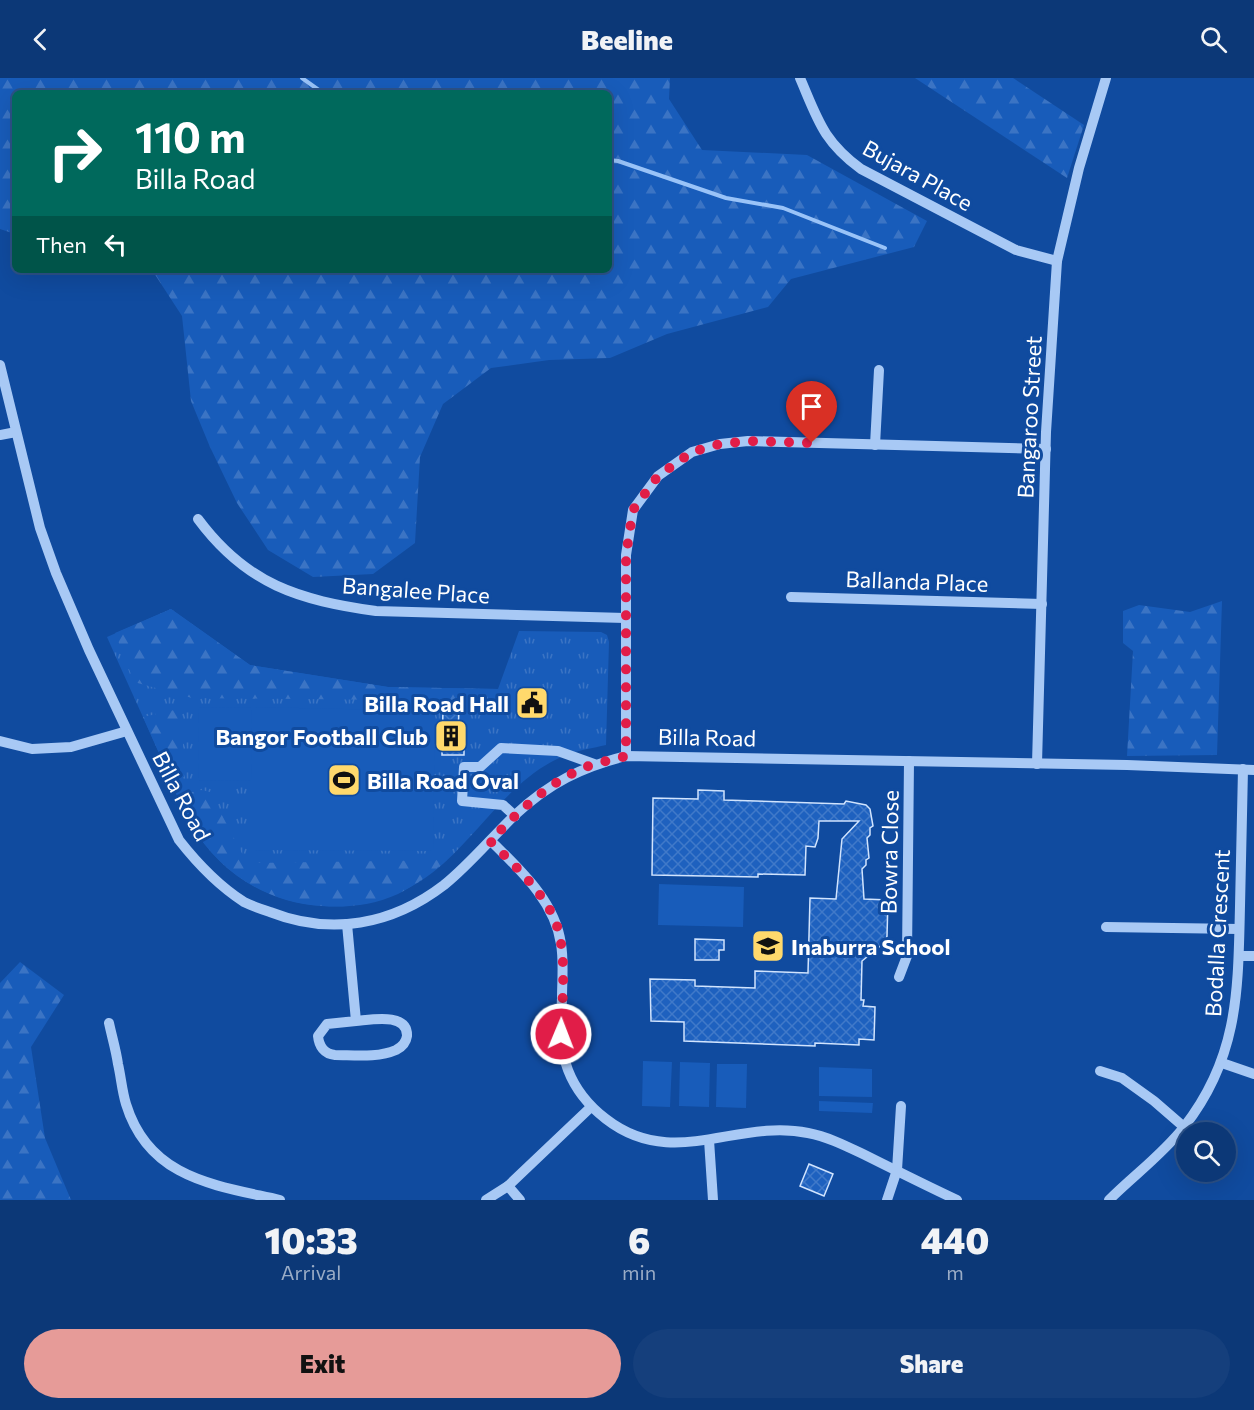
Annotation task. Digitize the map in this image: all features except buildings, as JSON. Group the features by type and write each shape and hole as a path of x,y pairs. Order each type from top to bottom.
{"street":[{"name":"Bujara Place","path":"800,78 825,134 845,158 861,169 1016,250 1057,261"},
{"name":"Bangaroo Street","path":"1037,764 1046,449 1057,261 1079,168 1106,78"},
{"name":"Billa Road","path":"0,365 40,528 56,573 179,840 200,866 245,902 291,921 328,926 366,922 406,910 444,885 515,816 548,789 594,764 626,756 1248,769"},
{"path":"875,445 879,370"},
{"path":"0,435 16,432"},
{"path":"626,756 626,555 633,510 658,476 692,452 720,444 748,441 1046,449"},
{"name":"Bangalee Place","path":"198,519 224,551 252,573 289,592 336,605 376,611 625,618"},
{"name":"Ballanda Place","path":"791,597 1042,604"},
{"path":"0,741 32,749 71,747 127,730"},
{"path":"515,816 502,805 462,801 464,767 480,767 501,748 558,751 594,764"},
{"name":"Bowra Close","path":"899,977 907,956 909,761"},
{"name":"Bodalla Crescent","path":"1187,1122 1202,1101 1222,1063 1236,1006 1248,769"},
{"path":"490,841 523,873 549,908 556,924 561,944 563,1056 578,1089 591,1107 612,1124 643,1139 666,1143 709,1140 775,1130 808,1133 834,1140 957,1200"},
{"path":"347,924 356,1021"},
{"path":"1106,927 1239,929"},
{"path":"1239,956 1254,956"},
{"path":"381,1019 402,1023 406,1029 407,1039 404,1045 385,1053 328,1055 322,1050 318,1043 318,1036 327,1024 356,1021 381,1019"},
{"path":"109,1023 125,1102 139,1132 151,1149 173,1168 198,1180 280,1200"},
{"path":"1222,1063 1254,1074"},
{"path":"1100,1071 1122,1078 1178,1122"},
{"path":"887,1200 897,1170 901,1106"},
{"path":"486,1200 508,1186 591,1107"},
{"name":"Bodalla Crescent","path":"1109,1200 1157,1158 1176,1136"},
{"path":"709,1140 713,1200"},
{"path":"508,1186 520,1200"}],"green space":[{"path":"0,78 670,78 669,99 702,150 807,155 927,221 914,247 791,279 768,307 667,334 610,358 549,360 491,368 443,404 420,457 415,543 373,574 313,577 268,550 237,503 191,401 182,316 154,273 612,273 612,90 12,90 12,233 0,229"},
{"path":"915,78 1013,78 1084,125 1067,178"},
{"path":"1222,601 1217,755 1127,756 1133,651 1123,643 1123,611 1139,605 1190,612"},
{"path":"171,609 250,665 388,687 498,689 519,631 601,632 607,635 609,642 606,745 566,755 531,775 444,863 418,883 403,891 357,905 324,906 284,899 265,892 231,871 202,841 182,807 107,637"},
{"path":"171,609 250,665 388,687 499,689 497,701 192,698 134,682 115,633"},
{"path":"199,707 252,708 251,781 198,780"},
{"name":"Billa Road Oval","path":"254,707 435,711 433,851 254,850"},
{"path":"174,710 182,714 184,777 171,780 143,717"},
{"path":"202,790 210,792 247,863 447,860 405,890 389,898 370,903 331,907 301,904 282,899 246,882 216,857 203,842 189,822 178,795"},
{"path":"659,884 744,887 743,927 658,925"},
{"path":"20,962 64,995 31,1047 45,1138 71,1200 0,1200 0,983"},
{"path":"643,1061 672,1062 670,1107 642,1106"},
{"path":"680,1062 710,1063 709,1107 679,1106"},
{"path":"717,1064 747,1064 746,1108 716,1107"},
{"path":"819,1067 872,1069 872,1097 819,1096"},
{"path":"819,1101 873,1103 872,1113 819,1111"}],"waterway":[{"path":"302,78 319,90"},
{"path":"612,160 726,198 783,208 885,248"}],"place":[{"name":"Billa Road Hall","path":"532,703"},
{"name":"Bangor Football Club","path":"451,736"},
{"name":"Billa Road Oval","path":"344,780"},
{"name":"Inaburra School","path":"768,946"}],"route":[{"path":"561,1034 561,944 556,924 549,908 523,873 490,841 532,800 548,789 594,764 626,756 626,555 633,510 658,476 692,452 720,444 748,441 812,443"}]}
